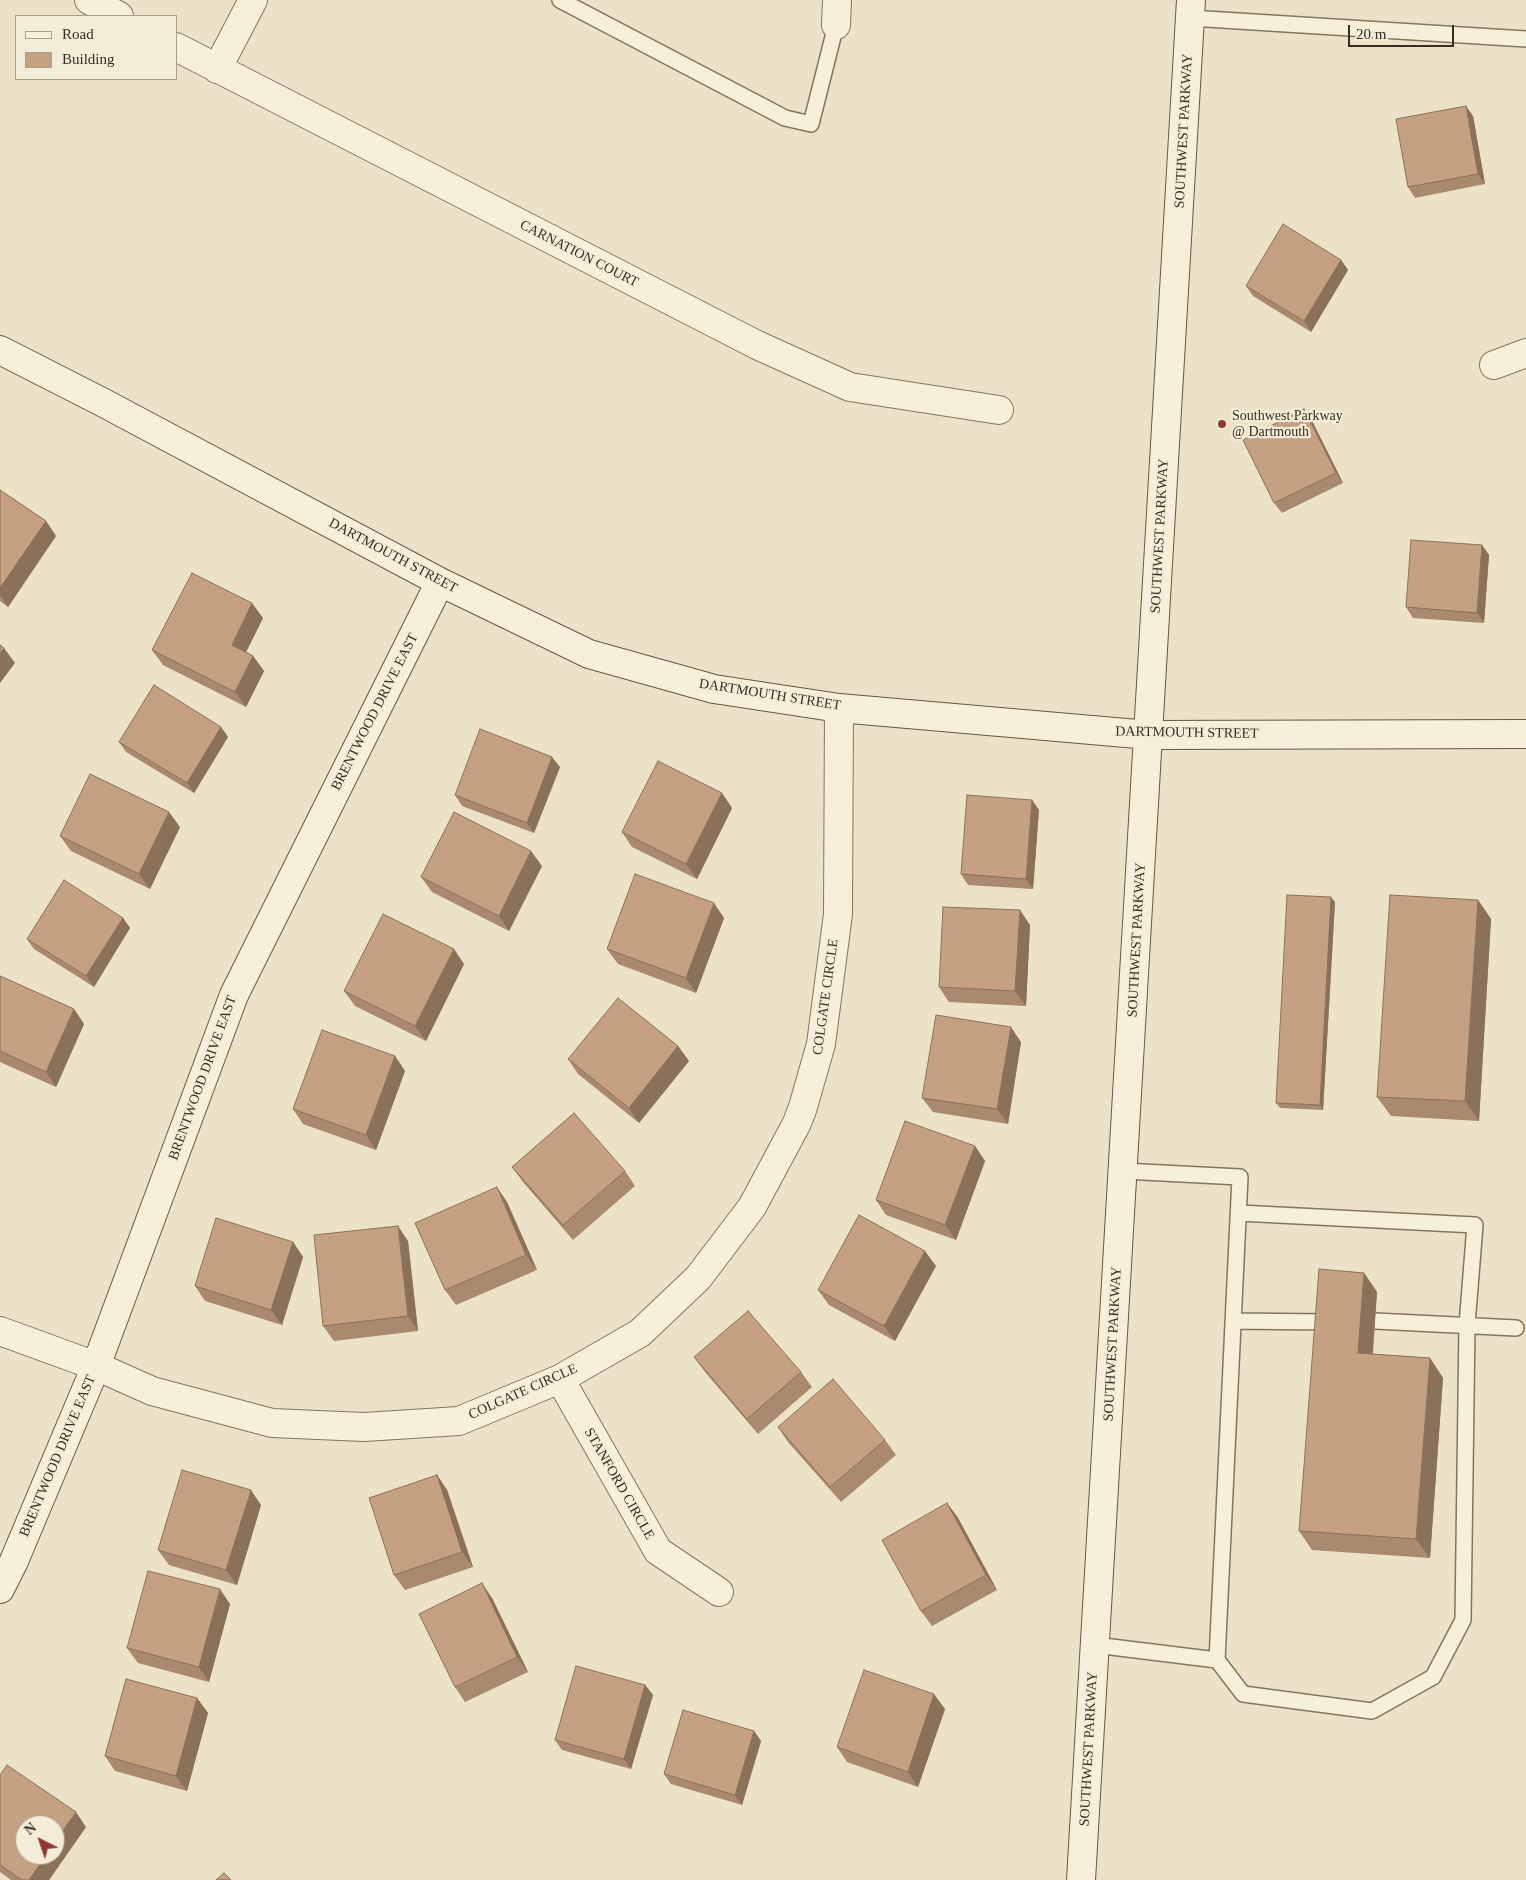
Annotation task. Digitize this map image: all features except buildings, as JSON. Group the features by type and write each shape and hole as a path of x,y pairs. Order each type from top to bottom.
{"street":[{"path":"89,0 117,15"},
{"path":"217,69 253,0"},
{"name":"SOUTHWEST PARKWAY","path":"1081,1880 1191,9"},
{"name":"CARNATION COURT","path":"178,48 757,345 850,387 999,410"},
{"name":"DARTMOUTH STREET","path":"0,350 102,402 440,582 589,654 714,689 839,708 1149,735 1526,734"},
{"path":"1494,366 1526,353"},
{"name":"BRENTWOOD DRIVE EAST","path":"0,1588 14,1561 96,1366 234,995 440,582"},
{"name":"COLGATE CIRCLE","path":"0,1331 96,1366 152,1391 272,1424 364,1427 459,1421 560,1379 640,1333 698,1278 752,1207 797,1123 821,1044 838,914 839,708"},
{"name":"STANFORD CIRCLE","path":"560,1379 658,1551 719,1592"}],"lane":[{"path":"560,0 785,118 810,124 836,13"},
{"path":"1191,9 1526,39"},
{"path":"1123,1171 1240,1177 1217,1660 1243,1694 1372,1710 1433,1677 1463,1620 1468,1325 1475,1225 1239,1213"},
{"path":"1233,1321 1330,1322"},
{"path":"1375,1321 1516,1328"},
{"path":"1095,1645 1217,1660"}],"place":[{"name":"Southwest Parkway @ Dartmouth","path":"1222,424"}]}
